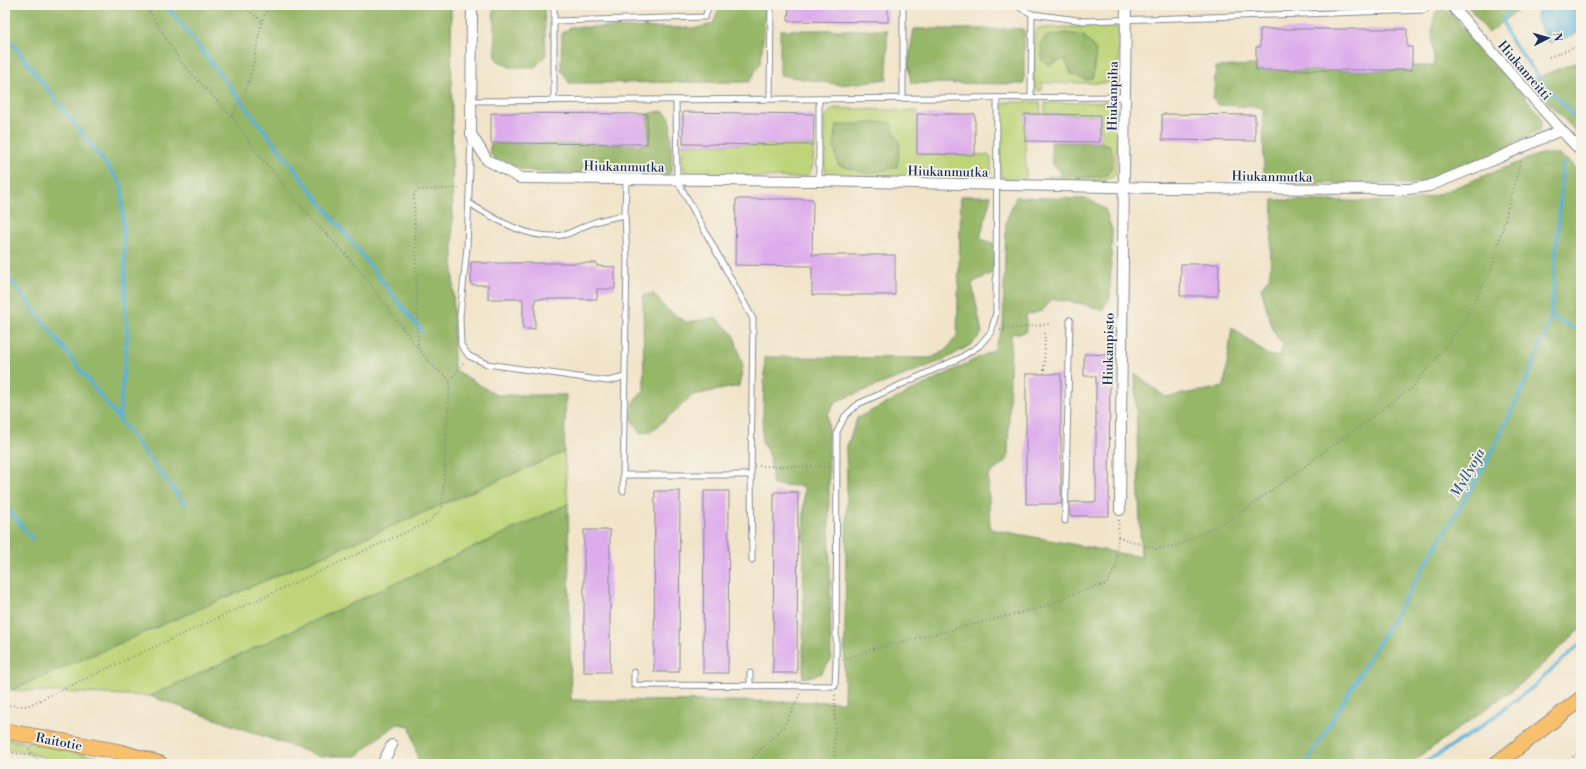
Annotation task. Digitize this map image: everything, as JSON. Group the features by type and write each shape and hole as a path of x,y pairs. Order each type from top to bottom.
{"main road":[{"path":"1496,764 1581,699"},
{"name":"Raitotie","path":"7,725 120,752 160,764"}],"street":[{"name":"Hiukanmutka","path":"472,5 472,134 487,160 520,178 819,181 1124,188 1409,189 1429,186 1561,130"},
{"name":"Hiukanpiha","path":"1124,188 1126,5"},
{"name":"Hiukanreitti","path":"1451,5 1581,151"},
{"name":"Hiukanpisto","path":"1119,515 1124,188"},
{"path":"382,764 390,749 387,764"}],"lane":[{"path":"554,5 554,101"},
{"path":"554,21 704,17 710,5"},
{"path":"770,99 771,5"},
{"path":"903,5 903,98"},
{"path":"1005,5 1017,6 1032,14 1085,21 1424,10 1429,5"},
{"path":"1031,97 1032,14"},
{"path":"472,101 1125,97"},
{"path":"634,672 634,685 835,686 837,432 845,416 858,404 960,358 979,346 991,332 996,313 998,185 997,98"},
{"path":"819,99 819,181"},
{"path":"676,100 677,180 753,319 751,475 752,560"},
{"path":"472,134 467,247 460,316 461,345 469,356 486,364 592,380 608,381 625,377"},
{"path":"623,491 627,262 625,215 626,180"},
{"path":"469,203 496,220 522,231 546,235 566,234 592,223 625,215"},
{"path":"1065,521 1070,320"},
{"path":"623,474 751,475"},
{"path":"750,673 750,685"}],"path":[{"path":"145,5 181,62 233,118 255,150 315,223 339,247 366,278 432,366 450,380"},
{"path":"242,5 262,21"},
{"path":"233,118 238,103 243,98 251,74 262,21 269,5"},
{"path":"1549,57 1581,45"},
{"path":"1118,537 1156,550 1186,542 1238,515 1413,387 1464,322 1492,267 1524,146"},
{"path":"418,349 414,194 418,190 470,187"},
{"path":"991,332 1048,324"},
{"path":"1044,374 1045,333"},
{"path":"5,705 28,706 428,522 442,509 450,380 460,366"},
{"path":"752,466 836,467"},
{"path":"836,662 886,646 1044,607 1075,592 1107,584 1116,566 1119,515"},
{"path":"748,764 784,726 804,685"},
{"path":"834,764 835,686"},
{"path":"5,714 7,725"},
{"path":"1563,764 1581,751"},
{"path":"5,752 32,755 40,764"}],"green space":[{"path":"5,5 451,5 454,369 496,395 566,395 564,452 11,690 5,682"},
{"path":"493,5 544,5 546,55 535,67 509,67 496,59"},
{"path":"720,5 766,5 761,62 749,82 569,83 561,69 562,33 572,27 697,28 713,24"},
{"path":"1467,5 1518,5 1518,10 1489,33"},
{"path":"1444,9 1455,18 1539,113 1542,122 1539,130 1520,141 1482,158 1411,184 1268,183 1264,181 1263,108 1218,105 1213,99 1216,67 1256,65 1256,70 1411,70 1412,66 1434,66 1432,31 1434,17 1437,11"},
{"path":"1115,26 1119,29 1119,79 1117,85 1113,89 1111,89 1111,83 1042,83 1041,91 1034,87 1034,36 1038,28"},
{"path":"914,29 1024,29 1024,84 911,83 908,64"},
{"path":"780,30 887,30 887,79 841,85 780,75"},
{"path":"1066,33 1084,36 1096,50 1093,78 1087,80 1071,74 1065,59 1048,65 1042,60 1041,43 1045,37"},
{"path":"1581,60 1581,137 1528,81"},
{"path":"1006,102 1040,102 1041,114 1025,114 1026,178 1023,180 1004,180 1000,172 1000,110 1001,106"},
{"path":"1106,102 1115,106 1118,113 1116,175 1105,181 1047,180 1046,176 1102,177 1111,168 1112,160 1110,146 1100,142 1100,115 1045,114 1045,103"},
{"path":"833,108 918,111 917,154 988,155 991,158 991,173 988,179 829,177 824,167 824,118"},
{"path":"662,111 670,117 672,169 668,175 542,173 505,165 493,158 490,153 491,143 646,144 647,114"},
{"path":"890,122 900,145 897,167 868,174 838,165 834,145 837,125"},
{"path":"1051,142 1100,142 1110,146 1113,160 1108,175 1102,177 1061,177 1060,170 1052,164"},
{"path":"683,144 813,145 813,164 810,172 803,178 687,175 682,164"},
{"path":"1540,154 1557,154 1573,164 1581,172 1581,628 1526,680 1409,764 419,764 410,726 398,724 384,733 357,756 319,756 150,696 568,504 571,700 844,702 847,482 846,449 857,418 994,350 1003,326 1006,222 1016,197 1088,199 1105,209 1112,230 1110,298 1102,310 1083,304 1052,299 1042,311 1026,315 1026,332 1011,334 1008,459 988,476 990,529 1141,557 1135,373 1165,397 1224,387 1232,327 1268,355 1279,357 1283,345 1273,331 1261,288 1270,276 1273,200 1408,202 1436,195"},
{"path":"961,196 991,196 980,239 993,243 994,272 972,283 982,333 972,344 944,360 837,401 828,414 831,660 820,674 803,678 804,486 773,485 770,456 762,442 765,357 931,358 945,351 957,336"},
{"path":"653,293 666,309 686,322 716,318 734,335 743,367 739,386 693,395 651,432 639,433 631,418 633,402 644,390 643,296"},
{"path":"564,452 568,504 150,696 11,690"},
{"path":"5,739 47,746 128,764 48,764 45,757 5,749"}],"water":[{"path":"1544,5 1581,5 1581,32 1552,43 1546,41 1536,18"}],"building":[{"path":"789,5 888,5 888,22 788,21"},
{"path":"1260,29 1407,29 1407,47 1412,47 1412,70 1256,70 1256,47 1260,47"},
{"path":"683,112 814,114 813,145 683,144"},
{"path":"491,113 647,114 647,144 491,143"},
{"path":"917,114 975,114 975,155 917,154"},
{"path":"1025,114 1100,115 1100,142 1025,141"},
{"path":"1162,114 1255,115 1255,141 1162,140"},
{"path":"736,199 813,199 812,255 895,255 895,295 812,295 812,266 735,265"},
{"path":"471,262 597,263 597,266 615,267 615,289 597,289 597,299 535,299 535,329 523,329 523,299 488,299 488,285 471,285"},
{"path":"1181,264 1219,264 1218,296 1180,296"},
{"path":"1084,354 1110,355 1109,516 1070,516 1070,502 1096,502 1096,376 1084,376"},
{"path":"1026,374 1061,374 1061,504 1026,504"},
{"path":"655,491 680,491 679,672 654,672"},
{"path":"704,491 729,491 728,673 703,673"},
{"path":"774,492 798,492 797,673 773,673"},
{"path":"584,530 610,530 610,672 584,672"}],"waterway":[{"path":"166,5 422,332"},
{"name":"Myllyoja","path":"1512,5 1503,18 1508,36 1548,89 1577,118"},
{"path":"5,34 122,185 127,339 119,419"},
{"name":"Myllyoja","path":"1306,764 1488,460 1532,368 1551,317 1563,164"},
{"path":"5,273 185,504"},
{"path":"1551,317 1581,331"},
{"path":"5,505 32,539"},
{"path":"1423,764 1472,733 1533,687 1581,643"}]}
